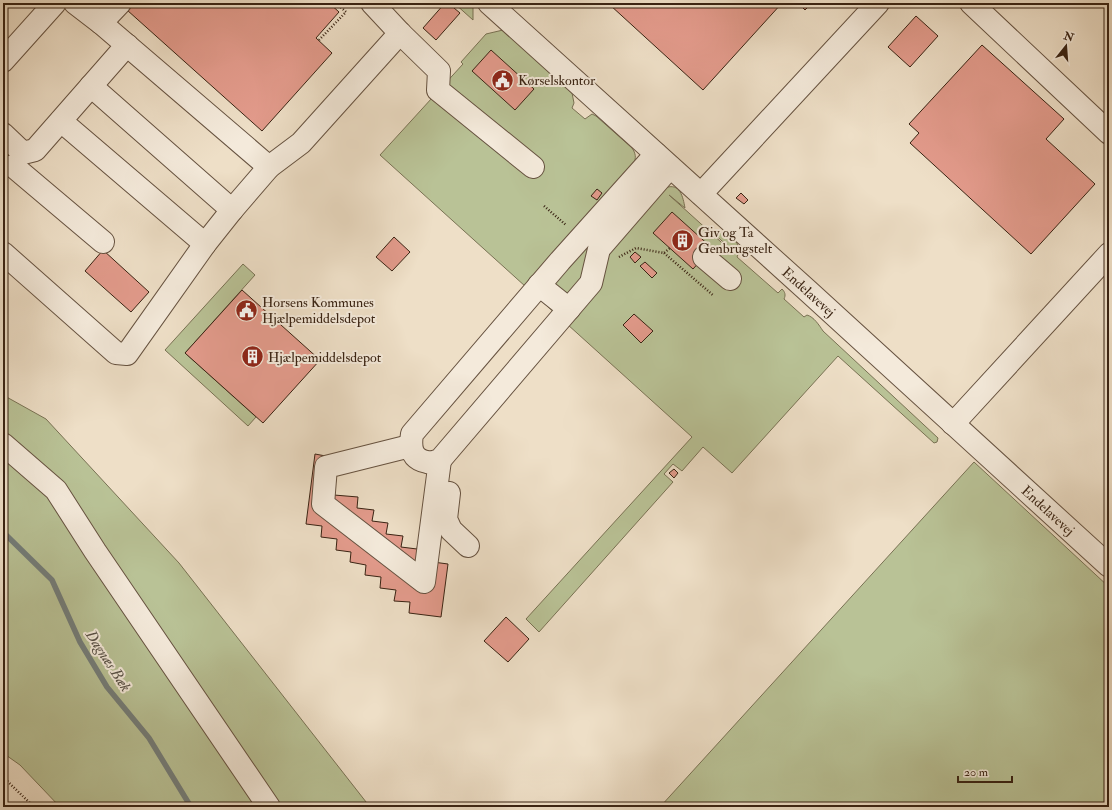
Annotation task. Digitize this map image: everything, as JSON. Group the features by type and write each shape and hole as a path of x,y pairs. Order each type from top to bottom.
{"street":[{"path":"3,61 55,3"},
{"path":"75,3 127,44 269,167"},
{"path":"101,23 120,3"},
{"path":"372,3 439,71 438,90 533,167"},
{"name":"Endelavevej","path":"489,3 1109,566"},
{"path":"701,194 878,3"},
{"path":"971,3 1109,132"},
{"path":"3,252 116,353 127,354 205,244 232,210 269,167 301,143 400,33"},
{"path":"13,166 35,150 127,44"},
{"path":"91,86 232,210"},
{"path":"61,120 205,244"},
{"path":"3,134 13,166 103,242"},
{"path":"440,460 428,462 416,457 410,446 412,434 539,285 663,160"},
{"path":"410,446 326,467 323,504 424,582 440,460 592,283 599,249 663,160"},
{"path":"953,424 1109,254"},
{"path":"704,257 730,279"},
{"path":"539,285 569,309"},
{"path":"3,444 56,490 95,551 269,807"},
{"path":"440,460 451,474 446,519 451,530 468,546"}],"path":[{"path":"319,40 346,12 336,3"},
{"path":"664,253 714,296"},
{"path":"3,777 34,807"}],"green space":[{"path":"454,3 473,3 473,20"},
{"path":"503,30 572,93 574,103 572,108 585,119 592,114 596,116 632,148 635,156 634,164 665,188 674,187 677,189 682,195 685,208 669,195 731,251 732,250 711,231 726,233 737,243 739,252 737,257 778,293 782,289 785,294 784,299 804,317 807,315 814,319 823,331 938,438 937,442 934,443 838,356 732,473 703,447 682,471 673,464 664,474 673,482 539,632 526,619 692,437 380,155 463,64 461,62 486,34"},
{"path":"243,264 255,275 185,353 256,417 248,426 165,350"},
{"path":"3,395 46,419 179,563 370,807 60,807 20,765 3,753"},
{"path":"974,462 1109,587 1109,807 660,807"}],"building":[{"path":"134,3 329,3 339,12 316,38 332,53 262,131 127,10"},
{"path":"445,3 448,3 460,13 436,40 423,28"},
{"path":"612,3 782,3 703,90 610,5"},
{"path":"798,3 812,3 805,10"},
{"path":"916,16 938,36 910,67 888,47"},
{"path":"982,45 1064,119 1046,139 1095,184 1031,254 910,143 919,133 909,124"},
{"name":"Kørselskontor","path":"491,50 534,89 515,110 472,71"},
{"path":"597,189 602,193 597,200 591,196"},
{"path":"741,193 748,200 744,204 736,198"},
{"name":"Giv og Ta Genbrugstelt","path":"672,212 712,248 693,269 653,233"},
{"path":"394,237 410,252 392,271 376,257"},
{"path":"103,250 149,292 131,312 85,271"},
{"path":"635,252 641,257 635,263 630,257"},
{"path":"645,262 657,273 652,278 640,266"},
{"name":"Hjælpemiddelsdepot","path":"242,290 320,360 263,423 185,353"},
{"path":"634,314 653,331 641,343 623,325"},
{"path":"315,454 331,457 337,471 334,495 358,497 357,508 374,510 372,521 388,523 386,534 403,536 401,547 417,549 424,508 433,562 448,564 441,617 409,613 410,602 394,601 396,590 380,588 381,577 365,575 366,565 350,562 351,552 336,550 337,539 321,537 322,526 306,524"},
{"path":"674,469 678,473 674,478 669,473"},
{"path":"506,617 529,639 508,662 484,641"}],"waterway":[{"name":"Dagnæs Bæk","path":"3,532 52,580 80,642 107,687 149,738 191,807"}],"place":[{"name":"Kørselskontor","path":"503,80"},
{"name":"Giv og Ta Genbrugstelt","path":"682,240"},
{"name":"Horsens Kommunes Hjælpemiddelsdepot","path":"246,310"},
{"name":"Hjælpemiddelsdepot","path":"252,357"}]}
